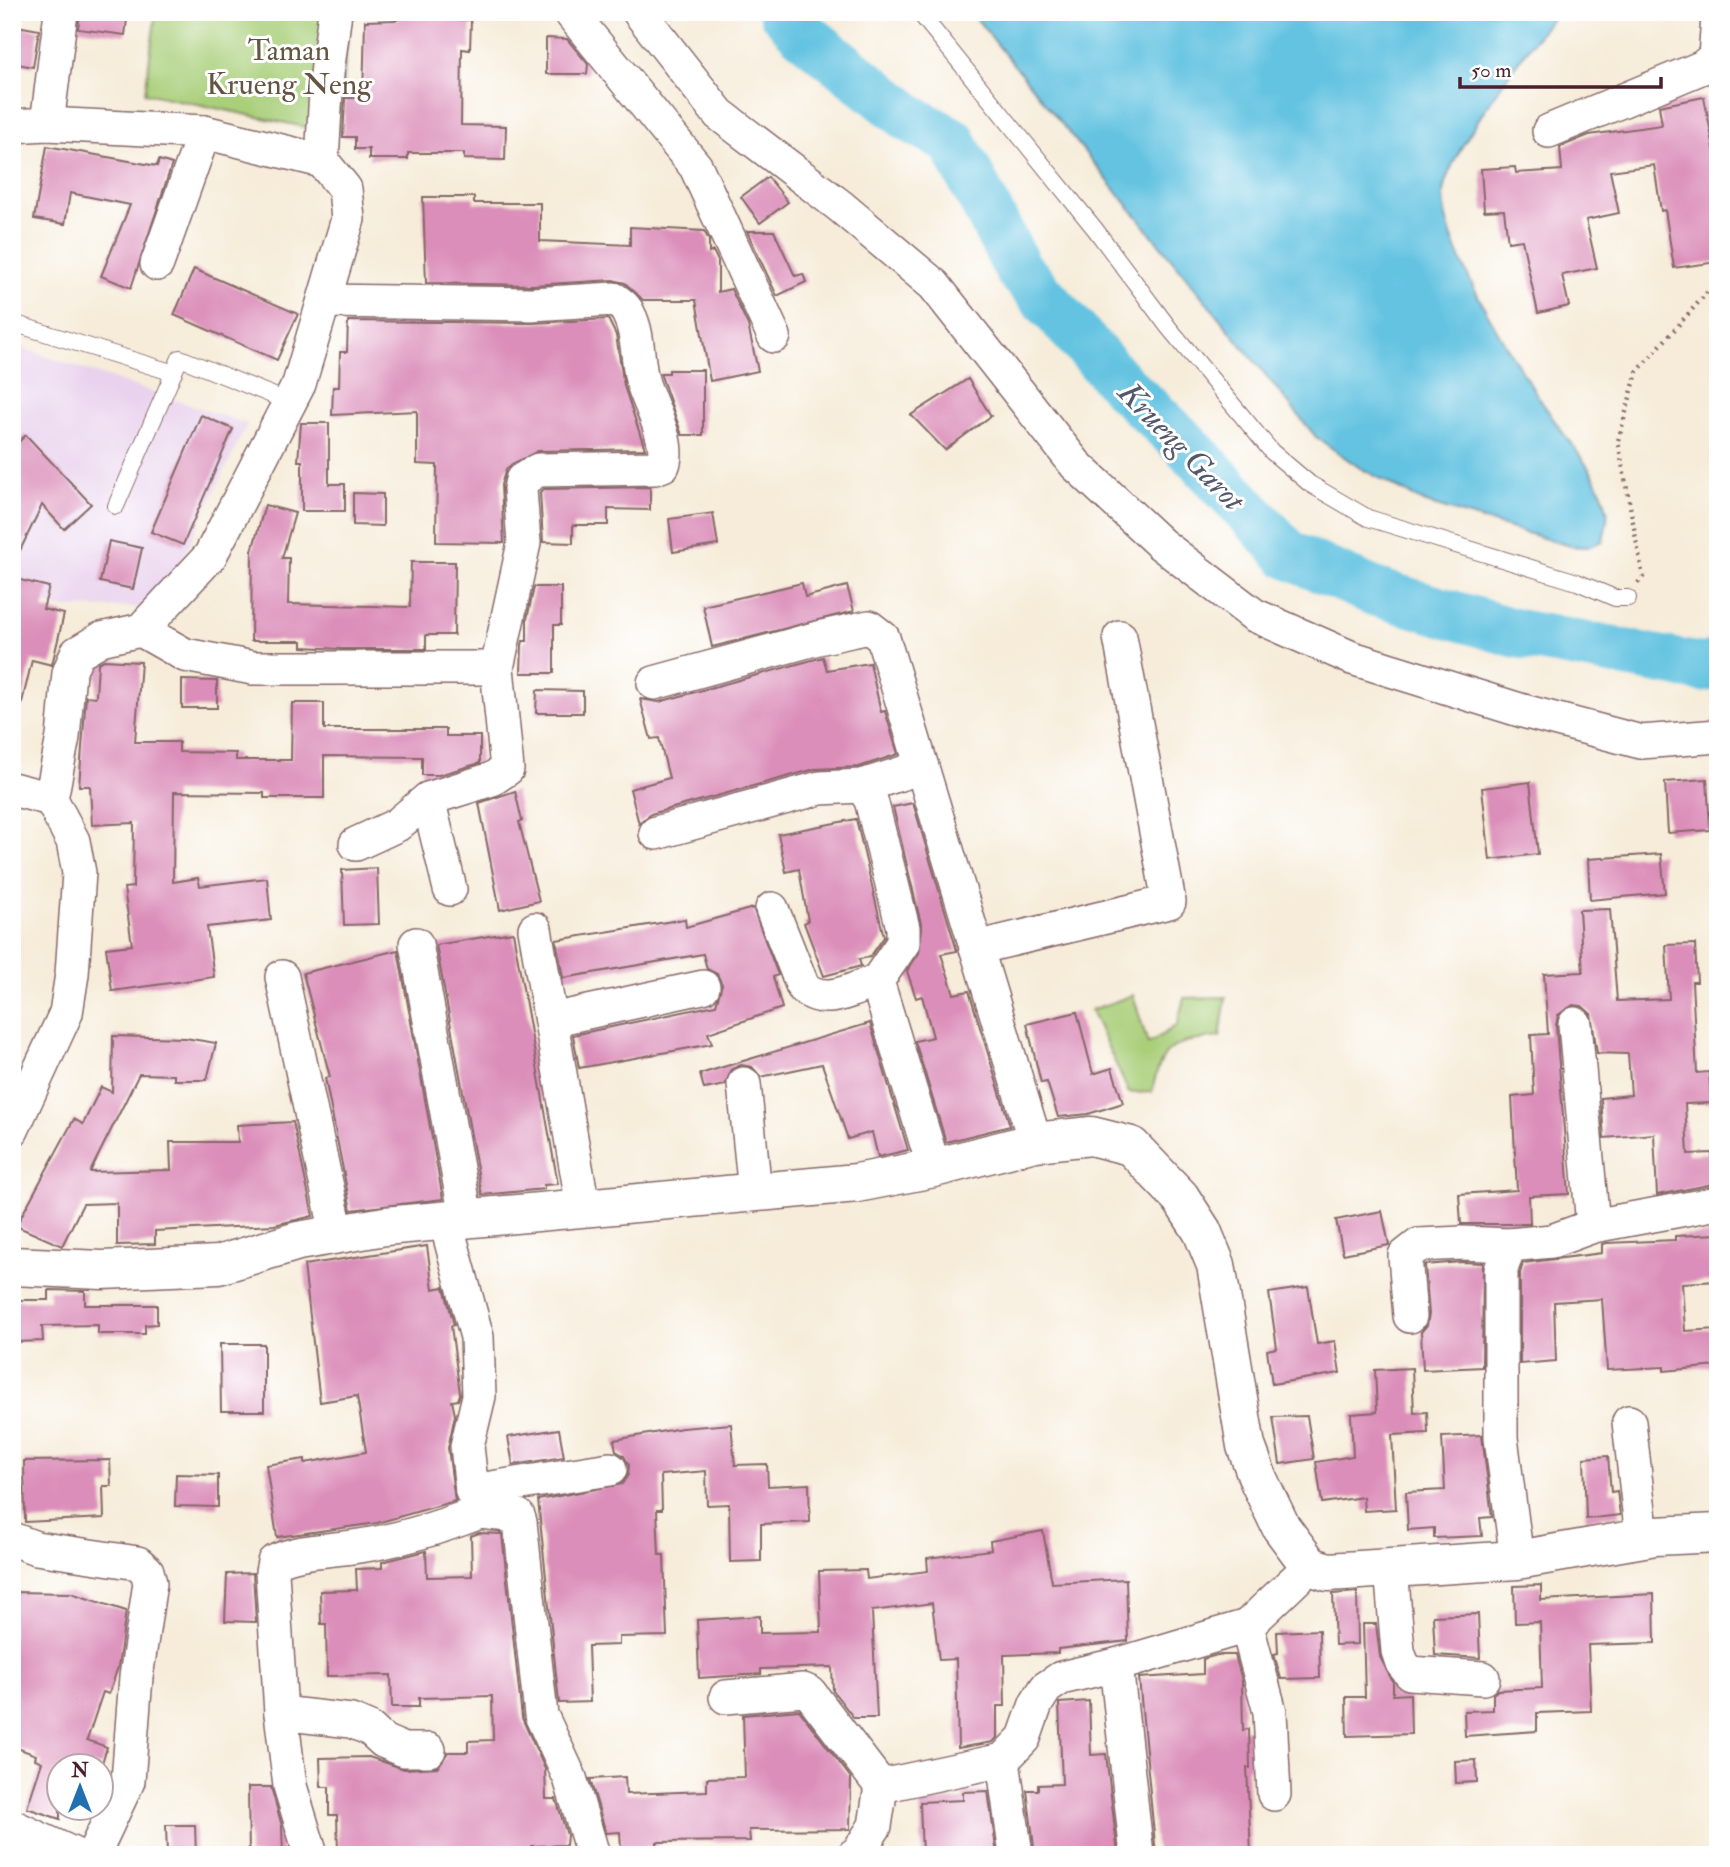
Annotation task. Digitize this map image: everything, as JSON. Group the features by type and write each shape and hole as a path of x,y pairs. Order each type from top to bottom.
{"street":[{"path":"47,124 61,12"},
{"path":"322,161 327,74 335,12"},
{"path":"570,12 696,167 774,336"},
{"path":"639,12 719,114 840,206 934,285 1076,465 1161,544 1254,615 1352,658 1523,711 1628,739 1641,742 1718,736"},
{"path":"1549,131 1716,65 1718,18"},
{"path":"12,126 47,124 204,132 322,161 345,189 348,219 299,384 210,556 141,630 101,639 77,653 69,673 62,737 51,799 73,841 79,873 72,974 66,1013 12,1130"},
{"path":"157,264 204,132"},
{"path":"325,301 532,304 614,299 624,306 631,317 643,383 655,412 666,457 663,465 654,468 538,470 522,480 524,543 497,668 507,769 492,779 428,799 397,825 356,844"},
{"path":"654,683 818,638 869,627 883,638 1035,1142"},
{"path":"141,630 185,655 253,668 497,668"},
{"path":"976,948 1169,902 1120,637"},
{"path":"656,832 820,788 862,786 922,767"},
{"path":"772,909 803,987 813,996 826,998 877,981 903,943 903,928 871,800 862,786"},
{"path":"12,789 51,799"},
{"path":"428,799 450,889"},
{"path":"535,929 583,1207"},
{"path":"416,944 456,1218 477,1337 479,1396 467,1446 476,1501"},
{"path":"282,977 337,1234"},
{"path":"877,981 934,1168"},
{"path":"551,1020 703,987"},
{"path":"1575,1024 1593,1226"},
{"path":"744,1084 755,1192"},
{"path":"12,1266 102,1270 218,1265 298,1241 337,1234 456,1218 857,1183 934,1168 1035,1142 1091,1136 1131,1146 1180,1197 1202,1231 1216,1265 1246,1446 1281,1527 1310,1566 1328,1572 1517,1560 1642,1538 1718,1534"},
{"path":"1410,1316 1405,1256 1419,1245 1509,1245 1552,1241 1593,1226 1718,1203"},
{"path":"1509,1245 1501,1270 1501,1438 1517,1560"},
{"path":"1629,1423 1642,1538"},
{"path":"311,1855 290,1786 281,1713 272,1572 274,1562 293,1553 360,1546 432,1530 476,1501 610,1469"},
{"path":"476,1501 518,1516 520,1522 541,1715 570,1778 593,1855"},
{"path":"12,1539 36,1548 138,1563 147,1570 150,1583 136,1677 128,1782 93,1855"},
{"path":"881,1786 1003,1760 1024,1738 1036,1704 1046,1688 1061,1678 1116,1665 1247,1626 1310,1566"},
{"path":"1391,1568 1398,1651 1402,1663 1410,1673 1483,1678"},
{"path":"1247,1626 1270,1712 1274,1794"},
{"path":"1116,1665 1138,1855"},
{"path":"726,1697 803,1690 810,1693 881,1786 875,1826 854,1855"},
{"path":"281,1713 351,1721 404,1750 429,1750"},
{"path":"1003,1760 1016,1855"},
{"path":"12,1826 75,1855"}],"lane":[{"path":"919,12 1095,229 1169,328 1272,452 1310,484 1368,518 1577,582 1615,598 1628,598"},
{"path":"16,324 174,373"},
{"path":"116,506 180,358 289,402"}],"path":[{"path":"1628,598 1643,577 1618,442 1637,372 1718,280"}],"shaded area":[{"path":"12,345 247,424 159,607 61,608 12,595"}],"green space":[{"name":"Taman Krueng Neng","path":"156,12 350,12 338,134 145,93"},
{"path":"1133,995 1148,1044 1177,1025 1184,998 1226,997 1220,1037 1191,1041 1173,1048 1160,1063 1152,1092 1129,1093 1091,1010"}],"water":[{"path":"971,12 1557,12 1509,74 1472,130 1457,156 1443,196 1456,249 1487,313 1524,375 1599,487 1607,514 1603,541 1587,547 1570,546 1426,503 1360,468 1316,437"}],"building":[{"path":"80,12 128,12 125,35 78,29"},
{"path":"397,12 428,12 428,18 471,20 470,50 462,49 461,125 506,126 505,160 464,159 464,153 408,153 408,159 369,159 369,149 355,149 355,137 343,137 345,98 363,98 365,21 397,20"},
{"path":"12,25 39,30 33,67 12,63"},
{"path":"546,38 567,39 588,64 587,74 546,74"},
{"path":"1704,97 1718,169 1718,262 1674,268 1665,210 1661,211 1654,165 1610,171 1619,213 1586,220 1597,268 1562,275 1569,306 1538,313 1522,240 1508,242 1504,210 1484,211 1481,169 1515,167 1516,173 1562,170 1560,147 1589,135 1662,125 1659,106"},
{"path":"47,146 157,166 159,160 172,164 131,288 101,276 130,205 70,193 65,224 34,219"},
{"path":"768,177 788,202 760,223 741,197"},
{"path":"423,197 474,197 474,203 540,203 540,241 630,245 630,227 704,231 709,240 709,253 713,251 718,261 718,292 731,289 748,325 758,371 710,381 696,300 643,300 625,283 613,280 532,285 426,283"},
{"path":"747,231 774,231 795,276 803,274 806,282 777,296"},
{"path":"194,269 298,314 277,360 174,315"},
{"path":"608,319 616,335 624,386 645,449 538,451 512,464 506,469 501,485 504,543 436,542 437,465 417,464 417,411 332,415 333,387 339,387 340,352 347,352 348,321 532,323"},
{"path":"669,370 703,370 703,435 682,435 660,373 669,373"},
{"path":"968,379 991,416 945,450 911,415"},
{"path":"201,415 233,429 183,545 151,532"},
{"path":"301,423 329,423 329,484 345,484 345,511 302,511 302,461 298,461"},
{"path":"26,435 91,504 64,529 42,505 12,567 12,448"},
{"path":"650,487 650,510 608,509 608,525 573,525 573,543 543,542 540,492 544,489"},
{"path":"353,493 383,494 383,526 353,525"},
{"path":"265,505 295,513 282,558 289,558 288,604 410,607 411,562 455,562 454,635 426,635 426,649 343,649 302,647 302,641 251,641 252,551"},
{"path":"713,513 718,545 673,552 669,519"},
{"path":"109,541 142,548 133,589 100,582"},
{"path":"12,578 49,587 43,609 64,614 52,665 32,660 21,707 12,706"},
{"path":"802,583 805,597 847,586 854,611 712,647 703,606"},
{"path":"534,587 561,587 561,625 554,625 554,673 521,673 522,645 523,641 527,641 527,619"},
{"path":"823,657 827,670 870,663 881,712 885,711 898,754 859,767 815,769 651,814 639,824 630,789 669,778 659,738 651,739 640,699 659,702"},
{"path":"104,660 141,662 135,742 179,742 179,752 236,753 236,760 291,760 292,703 324,703 324,729 446,729 446,736 480,736 480,763 439,775 422,775 422,757 324,756 324,798 264,798 264,793 174,792 173,882 198,878 200,886 267,878 271,920 207,927 214,977 112,991 106,948 132,945 124,888 133,887 134,823 92,825 90,786 79,786 86,696 96,697 98,663"},
{"path":"182,680 217,681 217,708 182,708"},
{"path":"537,690 583,691 583,713 536,713"},
{"path":"1707,779 1710,830 1668,833 1665,782"},
{"path":"1530,782 1538,854 1490,860 1482,788"},
{"path":"515,791 522,821 519,822 539,901 500,910 479,803"},
{"path":"913,803 957,951 941,954 954,994 969,991 1010,1126 946,1142 915,1041 933,1037 922,996 916,998 907,971 919,953 922,928 893,807"},
{"path":"856,819 884,937 870,957 859,959 861,966 824,976 804,923 808,921 799,869 786,872 778,834"},
{"path":"1661,854 1665,893 1590,900 1588,859"},
{"path":"377,868 379,924 344,925 342,870"},
{"path":"753,908 778,975 773,977 782,1008 708,1033 712,1044 579,1068 573,1035 716,1005 722,984 717,974 707,969 703,954 563,978 556,940 685,919 686,927"},
{"path":"1610,909 1617,1001 1669,999 1666,945 1695,944 1697,982 1692,982 1697,1073 1709,1072 1711,1103 1685,1104 1688,1154 1712,1153 1714,1184 1657,1195 1654,1134 1604,1138 1601,1098 1631,1095 1628,1054 1597,1053 1591,1014 1582,1006 1573,1005 1558,1015 1556,1026 1569,1194 1529,1196 1530,1224 1461,1224 1459,1194 1517,1190 1512,1097 1534,1095 1531,1035 1548,1034 1544,974 1583,972 1579,910"},
{"path":"513,932 558,1184 544,1185 544,1189 482,1195 436,945"},
{"path":"398,950 443,1199 351,1210 325,1078 330,1077 303,973"},
{"path":"1077,1012 1093,1074 1112,1068 1123,1103 1088,1114 1058,1117 1047,1082 1041,1083 1027,1024"},
{"path":"870,1023 908,1150 878,1157 872,1132 848,1139 822,1064 761,1077 752,1067 741,1065 732,1069 725,1085 704,1089 700,1074"},
{"path":"113,1036 185,1038 216,1043 207,1080 174,1080 174,1075 139,1074 90,1172 171,1170 170,1142 238,1142 237,1125 293,1122 313,1216 274,1225 155,1231 155,1244 117,1245 117,1203 83,1204 62,1246 16,1226 74,1119 83,1124 101,1087 112,1092"},
{"path":"1382,1211 1389,1245 1343,1254 1336,1220"},
{"path":"1718,1234 1718,1281 1682,1283 1685,1331 1718,1329 1718,1366 1664,1371 1664,1367 1607,1370 1602,1299 1554,1302 1556,1361 1520,1364 1520,1273 1523,1263 1602,1253 1602,1244 1607,1243 1675,1240 1675,1236"},
{"path":"427,1246 433,1289 444,1287 454,1325 451,1326 460,1394 458,1400 452,1401 455,1415 448,1448 455,1501 377,1523 277,1537 266,1465 305,1459 305,1463 366,1452 357,1396 320,1402 304,1265"},
{"path":"1483,1263 1482,1367 1423,1370 1421,1332 1427,1325 1429,1314 1425,1265"},
{"path":"1308,1287 1317,1344 1335,1341 1340,1373 1272,1384 1267,1350 1277,1348 1269,1293"},
{"path":"49,1290 85,1291 85,1305 157,1305 157,1324 145,1325 145,1334 98,1334 98,1325 42,1326 43,1341 15,1342 12,1300 49,1300"},
{"path":"220,1344 264,1344 264,1411 221,1411"},
{"path":"1412,1368 1414,1413 1427,1412 1428,1433 1392,1435 1396,1509 1364,1511 1363,1497 1322,1503 1316,1462 1353,1456 1351,1414 1377,1412 1375,1370"},
{"path":"1307,1416 1314,1459 1280,1464 1273,1417"},
{"path":"731,1424 735,1465 767,1464 768,1486 809,1484 810,1522 761,1524 761,1561 730,1562 729,1504 707,1505 706,1471 661,1475 662,1510 657,1510 659,1555 664,1555 667,1636 619,1637 619,1645 588,1646 590,1702 559,1703 538,1500 622,1484 628,1475 629,1465 624,1456 616,1451 614,1440 682,1428"},
{"path":"559,1429 564,1457 513,1465 508,1437"},
{"path":"1482,1435 1492,1517 1480,1518 1482,1536 1434,1538 1434,1528 1408,1530 1406,1492 1445,1490 1442,1437"},
{"path":"1608,1456 1611,1492 1617,1491 1620,1515 1586,1519 1584,1458"},
{"path":"110,1460 111,1486 103,1486 104,1518 25,1522 24,1461"},
{"path":"176,1474 218,1475 218,1507 175,1506"},
{"path":"1043,1531 1052,1583 1126,1579 1128,1641 1058,1649 1058,1653 1004,1655 1005,1706 997,1706 997,1738 993,1742 958,1748 956,1659 939,1660 932,1603 872,1611 877,1718 854,1718 833,1691 832,1667 761,1669 761,1674 699,1678 697,1620 760,1616 760,1633 821,1632 819,1571 866,1570 867,1579 928,1571 927,1558 991,1550 990,1541"},
{"path":"479,1533 502,1534 522,1718 545,1769 546,1799 556,1799 567,1835 566,1845 531,1846 531,1851 347,1855 347,1850 338,1851 337,1815 329,1815 329,1787 321,1787 320,1758 369,1757 404,1769 438,1767 448,1752 468,1752 468,1741 493,1740 492,1696 419,1698 419,1707 392,1707 391,1675 327,1676 326,1624 321,1624 320,1591 357,1590 356,1569 382,1568 382,1562 426,1551 427,1577 472,1576 471,1536"},
{"path":"253,1573 256,1622 225,1621 227,1574"},
{"path":"1541,1585 1541,1600 1654,1594 1655,1643 1588,1645 1591,1711 1537,1713 1537,1731 1465,1736 1464,1711 1493,1710 1493,1694 1498,1690 1542,1688 1540,1622 1515,1623 1514,1586"},
{"path":"12,1592 71,1593 126,1611 118,1667 109,1694 103,1692 87,1740 107,1747 105,1752 46,1752 46,1814 27,1808 42,1762 35,1759 36,1755 12,1746"},
{"path":"1357,1592 1358,1644 1335,1645 1333,1594"},
{"path":"1478,1614 1480,1658 1435,1655 1433,1616"},
{"path":"1363,1624 1376,1624 1380,1657 1393,1682 1393,1695 1410,1694 1411,1734 1347,1736 1346,1697 1365,1697"},
{"path":"1319,1630 1320,1678 1281,1679 1274,1654 1278,1653 1277,1632"},
{"path":"1217,1655 1235,1655 1242,1681 1243,1730 1249,1729 1250,1768 1247,1768 1251,1854 1156,1855 1139,1678 1203,1674 1203,1659"},
{"path":"1089,1701 1091,1755 1106,1754 1118,1855 1035,1855 1027,1790 1038,1790 1038,1785 1062,1784 1059,1703"},
{"path":"799,1710 851,1778 850,1829 749,1830 750,1841 657,1842 657,1847 621,1848 620,1832 606,1833 590,1779 625,1777 626,1794 707,1791 707,1778 745,1777 743,1715"},
{"path":"1476,1760 1477,1782 1456,1783 1455,1761"},
{"path":"248,1787 271,1787 282,1826 283,1855 249,1855"},
{"path":"988,1791 997,1855 922,1855 920,1802 963,1800 963,1792"},
{"path":"166,1825 195,1825 196,1855 167,1855"}],"waterway":[{"name":"Krueng Garot","path":"783,12 801,32 911,119 952,141 1018,269 1123,386 1186,445 1289,555 1375,592 1515,633 1704,668 1718,663"}]}
